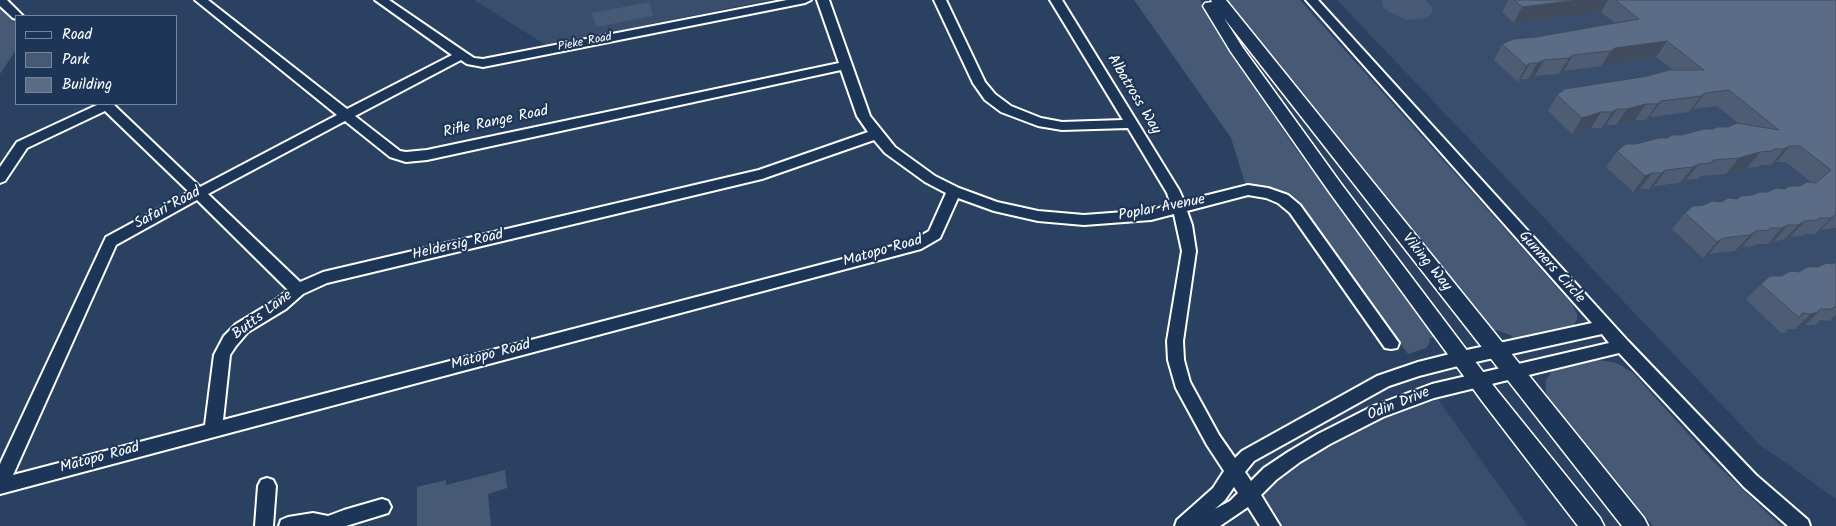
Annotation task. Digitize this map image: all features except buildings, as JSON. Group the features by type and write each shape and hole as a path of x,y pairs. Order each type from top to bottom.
{"main road":[{"name":"Viking Way","path":"1206,0 1236,49 1330,181 1462,358 1592,526"},
{"name":"Viking Way","path":"1218,0 1362,184 1636,526"}],"street":[{"path":"0,0 16,15"},
{"name":"Rifle Range Road","path":"201,0 395,154 412,157 845,65"},
{"name":"Pieke Road","path":"382,0 461,55 476,62 492,62 805,0"},
{"name":"Poplar Avenue","path":"823,0 860,107 876,134 890,150 908,165 954,192 1016,212 1061,219 1114,219 1180,209 1248,190 1268,192 1284,199 1299,214 1391,343"},
{"path":"940,0 979,83 990,97 1006,109 1033,121 1062,126 1132,124"},
{"name":"Albatross Way","path":"1056,0 1174,193 1180,209"},
{"name":"Gunners Circle","path":"1312,0 1622,346 1744,474 1800,526"},
{"name":"Safari Road","path":"0,484 108,245 121,234 461,55"},
{"path":"0,178 22,145 104,105"},
{"path":"107,105 298,290"},
{"name":"Heldersig Road","path":"298,290 323,278 762,174 876,134"},
{"name":"Matopo Road","path":"0,484 213,430 922,243 932,237 938,230 954,192"},
{"path":"1180,209 1185,225 1189,251 1176,323 1176,360 1182,383 1191,402 1234,472 1271,526"},
{"name":"Butts Lane","path":"213,430 222,355 225,348 242,328 280,305 298,290"},
{"name":"Odin Drive","path":"1184,526 1219,494 1248,456 1383,381 1418,369 1462,358 1605,327"},
{"name":"Odin Drive","path":"1203,526 1236,507 1270,474 1306,449 1377,412 1432,391 1622,346"},
{"path":"264,526 266,486"},
{"path":"288,526 313,521 323,523 326,526 344,518 382,507"}],"shaded area":[{"path":"474,0 769,0 546,45"},
{"path":"1337,0 1836,0 1836,499 1759,444"},
{"path":"1432,391 1528,526 1271,526 1249,494 1270,474"}],"green space":[{"path":"1134,0 1200,0 1293,145 1435,334 1436,339 1429,338 1430,342 1426,348 1408,354 1297,201 1275,189 1246,186 1231,138"},
{"path":"1225,0 1300,0 1572,304 1577,314 1573,327 1519,340 1512,339 1512,336 1497,330 1490,329"},
{"path":"1382,0 1425,0 1432,7 1433,11 1427,18 1407,20 1387,11 1383,7"},
{"path":"649,2 653,16 596,27 592,13"},
{"path":"0,8 15,23 15,52 0,74"},
{"path":"1598,360 1617,363 1633,373 1711,459 1781,526 1653,526 1548,397 1546,391 1546,380 1553,370"},
{"path":"505,470 507,488 488,494 491,526 417,526 417,487 446,480 446,485"}]}
